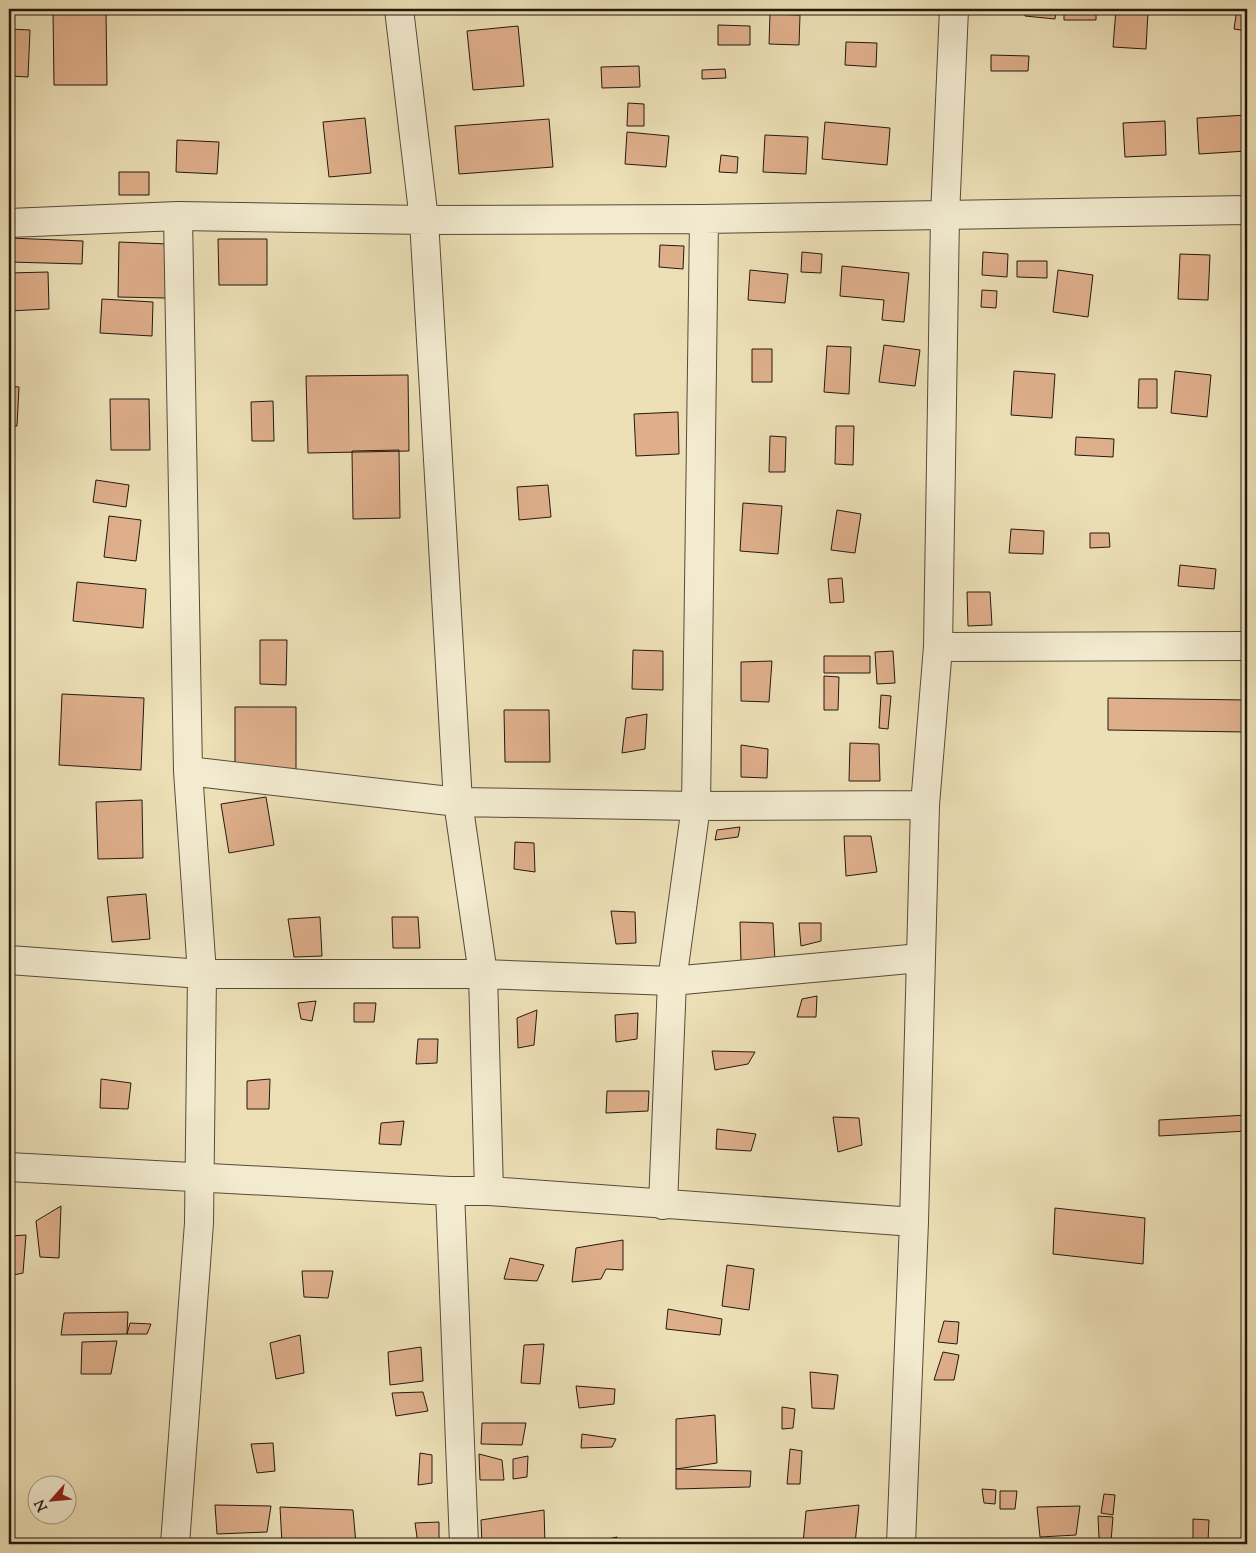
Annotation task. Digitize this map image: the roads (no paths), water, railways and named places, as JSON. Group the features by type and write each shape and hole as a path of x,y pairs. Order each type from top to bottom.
{"street":[{"path":"399,9 424,220 458,802 483,974 489,1191"},
{"path":"901,1544 914,1222 925,805 938,647 945,216 954,9"},
{"path":"9,223 178,216 424,220 704,219 1247,210"},
{"path":"175,1544 199,1223 202,974 188,771 178,216"},
{"path":"663,1205 672,981 696,806 704,219"},
{"path":"938,647 1247,646"},
{"path":"188,771 458,802 696,806 925,805"},
{"path":"9,960 202,974 483,974 672,981 920,958"},
{"path":"9,1167 450,1191 489,1191 914,1222"},
{"path":"450,1191 464,1544"}]}
